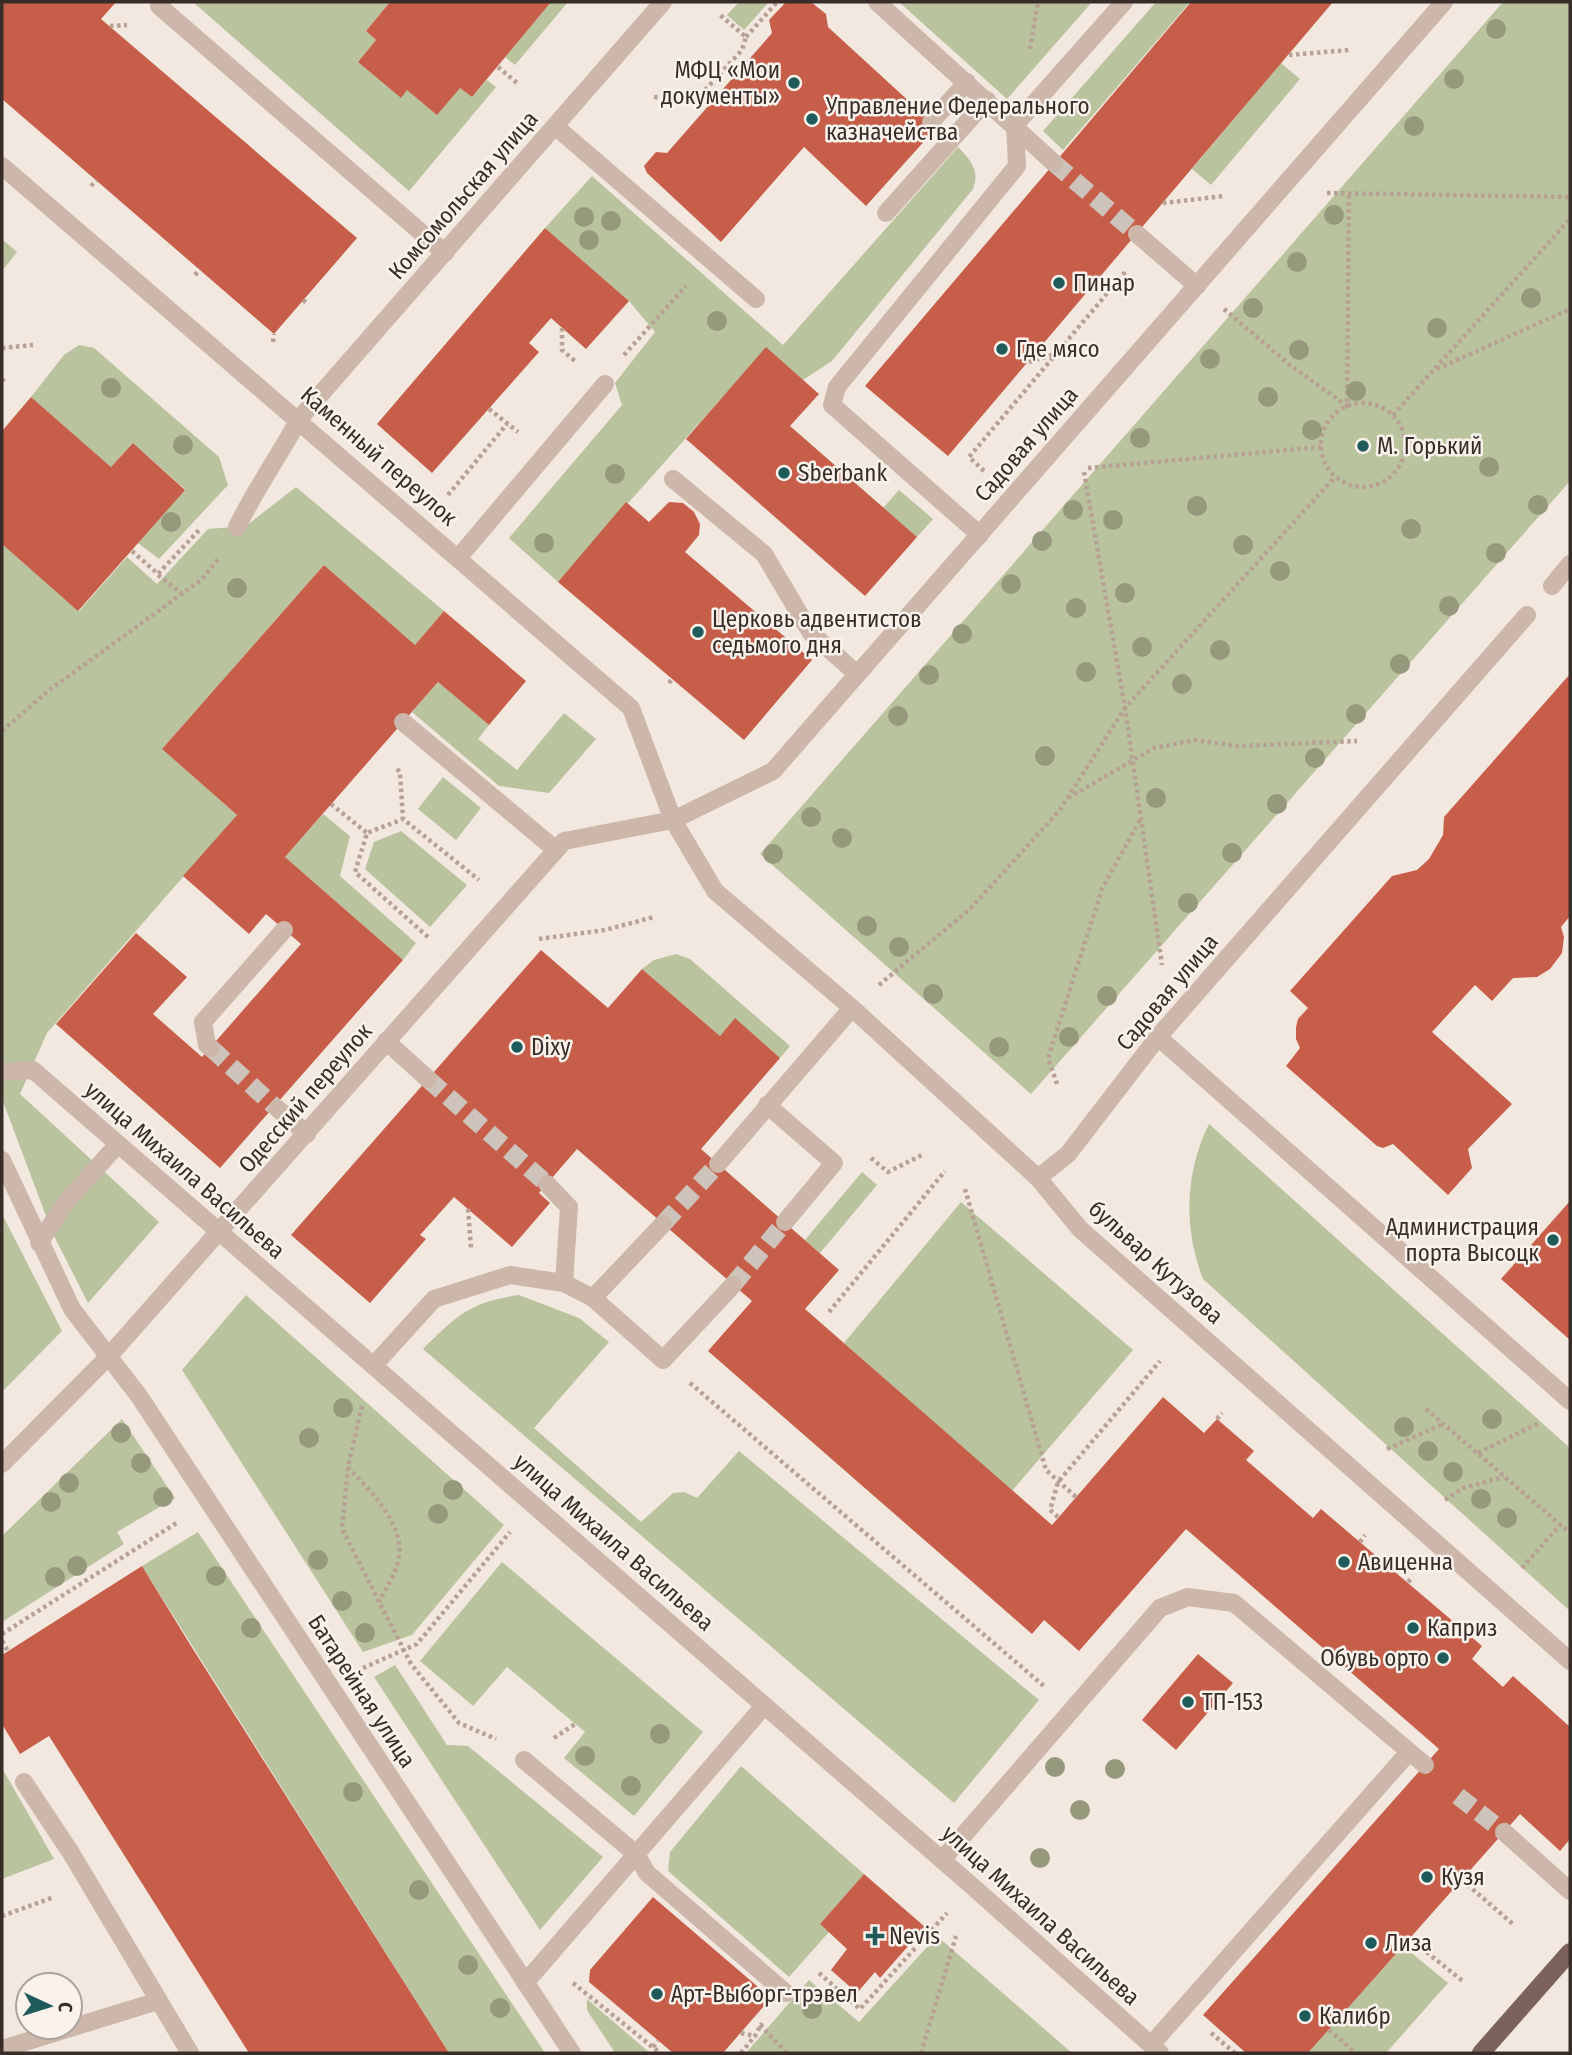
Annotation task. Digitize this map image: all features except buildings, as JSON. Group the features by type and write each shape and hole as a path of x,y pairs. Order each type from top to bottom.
{"main road":[{"path":"1481,2053 1570,1952"}],"street":[{"path":"162,2 159,6 445,253"},
{"name":"Комсомольская улица","path":"237,527 256,488 272,470 299,419 663,2"},
{"path":"877,2 1016,125 1054,163"},
{"path":"980,535 832,405 837,387 1017,166 1016,125 1124,2"},
{"name":"Садовая улица","path":"673,820 774,772 1444,2"},
{"path":"931,122 967,82"},
{"path":"887,213 986,100"},
{"path":"556,127 756,299"},
{"name":"Каменный переулок","path":"2,166 299,419 631,708 673,820"},
{"path":"1142,239 1197,286"},
{"path":"459,557 605,384"},
{"path":"673,479 764,554 811,632 857,674"},
{"path":"1552,586 1570,565"},
{"name":"Садовая улица","path":"1038,1178 1068,1154 1158,1037 1527,615"},
{"path":"403,722 556,850"},
{"name":"Одесский переулок","path":"2,1464 108,1357 220,1233 564,841 673,820"},
{"name":"бульвар Кутузова","path":"673,820 715,891 852,1008 1038,1178 1080,1229 1570,1661"},
{"path":"211,1048 207,1045 203,1022 284,930"},
{"path":"718,1164 852,1008"},
{"path":"1158,1037 1570,1402"},
{"path":"386,1041 428,1079"},
{"name":"улица Михаила Васильева","path":"2,1072 33,1070 374,1364 1155,2049"},
{"path":"767,1105 834,1163 785,1222"},
{"path":"278,1109 307,1134"},
{"path":"39,1243 66,1202 118,1144"},
{"name":"Батарейная улица","path":"2,1160 72,1309 139,1396 572,2053"},
{"path":"547,1184 569,1207 564,1283"},
{"path":"593,1298 663,1224"},
{"path":"374,1364 434,1299 510,1275 564,1283 593,1298 663,1360 733,1285"},
{"path":"942,1860 1160,1608 1188,1597 1234,1604 1426,1765"},
{"path":"525,1983 764,1706"},
{"path":"1155,2049 1409,1752"},
{"path":"524,1759 636,1854 647,1872 786,1993"},
{"path":"24,1782 90,1885 190,2053"},
{"path":"1504,1832 1570,1891"},
{"path":"2,2049 158,2001"}],"path":[{"path":"653,97 695,101 742,50 746,37 777,2"},
{"path":"720,15 746,37"},
{"path":"1289,55 1349,50"},
{"path":"729,65 737,72"},
{"path":"498,67 517,83"},
{"path":"91,186 97,180"},
{"path":"1327,193 1570,197"},
{"path":"1347,406 1349,194"},
{"path":"1163,203 1224,196"},
{"path":"1394,415 1570,219"},
{"path":"985,471 969,457 1057,353 1142,239"},
{"path":"605,384 609,372 671,300 713,263"},
{"path":"195,275 200,269"},
{"path":"1433,371 1570,309"},
{"path":"1224,310 1290,365 1347,406"},
{"path":"562,328 562,350"},
{"path":"273,342 274,334"},
{"path":"2,348 33,345"},
{"path":"1029,362 1057,353"},
{"path":"2,381 6,376"},
{"path":"1373,404 1394,415 1403,431 1405,454 1391,478 1368,488 1348,485 1335,477 1327,466 1321,447 1324,429 1333,416 1347,406 1373,404"},
{"path":"448,495 507,424"},
{"path":"1162,965 1133,758 1084,468 1321,447"},
{"path":"886,979 970,909 1067,798 1125,708 1335,477"},
{"path":"158,574 202,526"},
{"path":"2,731 48,691 201,580 237,527"},
{"path":"132,551 182,594"},
{"path":"1067,798 1154,748 1195,740 1237,746 1357,741"},
{"path":"400,772 404,819 479,880"},
{"path":"331,804 367,833"},
{"path":"1057,1084 1048,1058 1102,889 1141,818"},
{"path":"367,833 404,819"},
{"path":"367,833 355,872 429,938"},
{"path":"539,939 605,930 654,917"},
{"path":"865,1152 888,1172 924,1154"},
{"path":"829,1312 945,1171"},
{"path":"965,1189 1046,1470 1076,1497"},
{"path":"663,1360 1070,1709"},
{"path":"1058,1517 1050,1510 1058,1482 1160,1362"},
{"path":"374,1364 359,1414 348,1467 342,1529 411,1664 458,1723 493,1736 524,1759 575,1724"},
{"path":"1426,1409 1570,1533"},
{"path":"1217,1419 1222,1413"},
{"path":"1478,1454 1550,1416"},
{"path":"1328,1447 1391,1449 1443,1424"},
{"path":"348,1467 376,1498 395,1529 398,1561 379,1603"},
{"path":"1412,1522 1463,1488 1504,1477"},
{"path":"2,1634 208,1503"},
{"path":"361,1669 417,1644 533,1504"},
{"path":"1360,1542 1365,1535"},
{"path":"1408,1582 1413,1577"},
{"path":"2,1641 8,1651"},
{"path":"1462,1880 1514,1925"},
{"path":"2,1916 90,1885"},
{"path":"741,2053 760,2025 810,1966 860,2009 940,1922"},
{"path":"921,2053 956,1936"},
{"path":"1410,1939 1464,1982"},
{"path":"566,1979 660,2053"},
{"path":"760,2025 787,2053"},
{"path":"1329,2030 1356,2053"},
{"path":"1209,2031 1237,2052"},
{"path":"741,2033 755,2036"},
{"path":"653,2047 659,2041"}],"green space":[{"path":"193,2 390,2 366,31 376,40 358,62 400,97 407,90 460,88 472,97 487,80 496,87 409,191"},
{"path":"551,2 568,2 515,65 505,57"},
{"path":"739,2 769,2 744,30 727,15"},
{"path":"899,2 1092,2 1007,99"},
{"path":"1156,2 1190,2 1063,150 1043,131"},
{"path":"1503,2 1570,2 1570,481 1031,1094 760,854"},
{"path":"1281,63 1300,79 1211,185 1192,169"},
{"path":"958,147 975,171 973,189 832,361 803,380 766,348 558,582 509,538 622,405 615,383 655,332 629,301 545,228 592,176 783,345"},
{"path":"2,239 17,252 2,271"},
{"path":"79,345 94,348 219,457 228,485 159,559 138,543 185,489 133,443 111,467 31,397 64,355"},
{"path":"296,487 444,611 415,645 324,565 162,749 237,815 47,1033 20,1094 159,1222 88,1303 52,1232 2,1099 2,544 79,611 127,557 157,584 208,529 246,526"},
{"path":"899,490 933,519 917,537 883,508"},
{"path":"438,682 489,725 478,739 517,770 564,713 596,739 549,793 499,786 412,712"},
{"path":"443,777 481,808 456,840 418,809"},
{"path":"323,814 350,836 340,876 416,943 403,960 285,857"},
{"path":"401,831 467,885 430,927 365,869 374,842"},
{"path":"676,954 690,959 790,1046 780,1058 735,1019 720,1036 642,969 654,960"},
{"path":"1209,1124 1570,1448 1570,1611 1203,1279 1192,1240 1190,1200 1195,1161"},
{"path":"862,1172 877,1185 820,1253 805,1240"},
{"path":"961,1202 1133,1350 1012,1491 844,1343"},
{"path":"2,1214 62,1331 2,1392"},
{"path":"246,1295 504,1525 412,1635 363,1652 182,1370"},
{"path":"519,1295 579,1318 609,1342 534,1428 641,1522 673,1493 684,1492 697,1498 739,1451 1039,1700 954,1803 423,1349 465,1312 488,1302"},
{"path":"122,1419 175,1498 117,1532 124,1544 2,1622 2,1536"},
{"path":"198,1532 545,2053 449,2053 142,1566"},
{"path":"502,1562 703,1732 634,1816 564,1758 585,1732 507,1667 473,1706 420,1661"},
{"path":"395,1665 447,1745 468,1746 603,1857 540,1930 374,1677"},
{"path":"741,1766 864,1874 820,1924 829,1932 789,1977 668,1871 670,1852"},
{"path":"2,1768 54,1859 2,1879"},
{"path":"937,1936 1072,2053 746,2053 809,1980 859,2022"},
{"path":"1403,1946 1448,1983 1386,2053 1308,2053"},
{"path":"587,1999 650,2053 615,2053 587,2010"}],"tunnel":[{"path":"1054,163 1137,234"},
{"path":"211,1048 274,1106"},
{"path":"428,1079 547,1184"},
{"path":"663,1224 718,1164"},
{"path":"733,1285 785,1222"},
{"path":"1458,1796 1504,1832"}],"place":[{"name":"МФЦ «Мои документы»","path":"794,83"},
{"name":"Управление Федерального казначейства","path":"812,119"},
{"name":"Пинар","path":"1059,283"},
{"name":"Где мясо","path":"1002,349"},
{"name":"М. Горький","path":"1363,446"},
{"name":"Sberbank","path":"784,473"},
{"name":"Церковь адвентистов седьмого дня","path":"698,632"},
{"name":"Dixy","path":"517,1047"},
{"name":"Администрация порта Высоцк","path":"1553,1240"},
{"name":"Авиценна","path":"1344,1562"},
{"name":"Каприз","path":"1413,1628"},
{"name":"Обувь орто","path":"1443,1658"},
{"name":"ТП-153","path":"1188,1702"},
{"name":"Кузя","path":"1427,1877"},
{"name":"Nevis","path":"875,1936"},
{"name":"Лиза","path":"1371,1943"},
{"name":"Арт-Выборг-трэвел","path":"657,1994"},
{"name":"Калибр","path":"1305,2016"}]}
